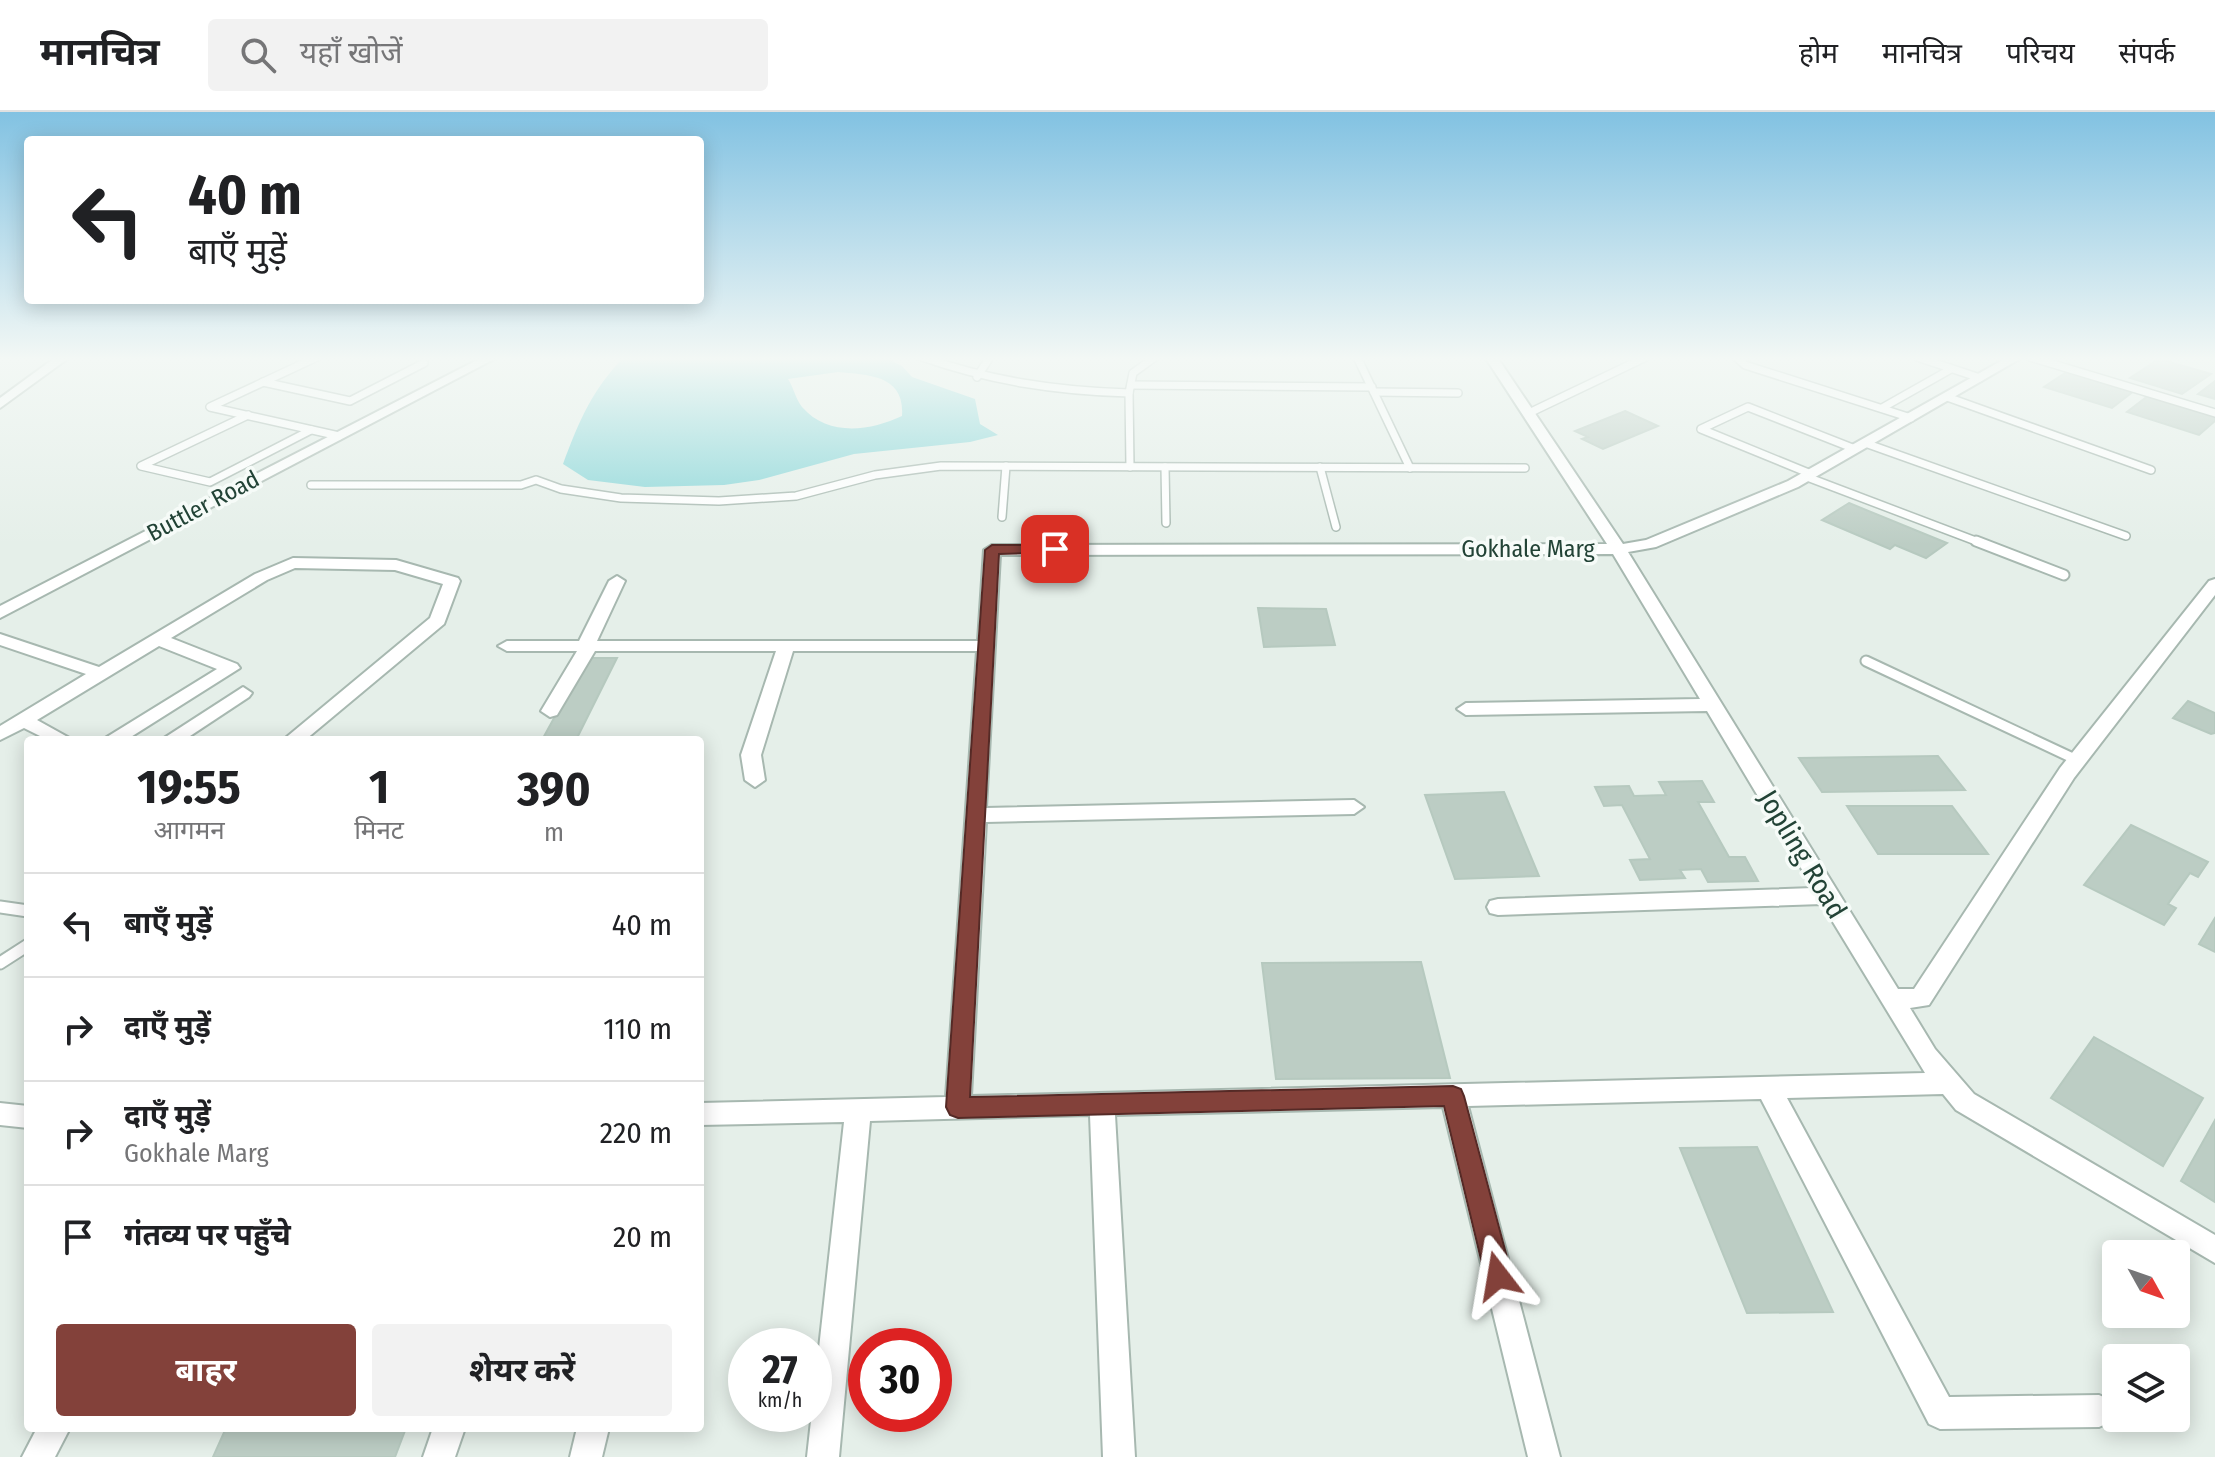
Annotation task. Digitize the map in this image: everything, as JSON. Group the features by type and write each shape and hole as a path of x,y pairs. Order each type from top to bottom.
{"street":[{"name":"Buttler Road","path":"0,613 370,420"},
{"name":"Jopling Road","path":"1533,420 1618,549 1926,1056 1965,1102 2215,1250"},
{"name":"Gokhale Marg","path":"986,646 992,550 1618,549 1650,544 1809,476 1908,420"},
{"path":"0,734 261,577 293,563 396,565 452,581 438,620 298,736"},
{"path":"550,711 589,646 587,643 617,581"},
{"path":"1892,999 1921,998 2077,760 2215,584"},
{"path":"0,639 100,673"},
{"path":"119,736 231,668 157,639"},
{"path":"507,646 986,646 958,1107"},
{"path":"755,780 751,755 786,646"},
{"path":"177,736 243,693"},
{"path":"1466,709 1713,705"},
{"path":"23,720 55,736"},
{"path":"976,815 1354,807"},
{"path":"1498,907 1829,896"},
{"path":"704,1114 1950,1083"},
{"path":"1769,1088 1940,1413 2099,1411"},
{"path":"1453,1096 1544,1457"},
{"path":"1102,1104 1119,1457"},
{"path":"823,1457 858,1110"},
{"path":"38,1457 52,1432"},
{"path":"439,1457 448,1432"},
{"path":"586,1457 592,1432"}],"lane":[{"path":"238,420 141,466 210,482 311,430"},
{"path":"268,420 339,436"},
{"path":"1130,420 1130,467"},
{"path":"1387,420 1410,468"},
{"path":"1721,420 1701,429 1809,476 2064,575"},
{"path":"1785,420 2126,536"},
{"path":"2011,420 2151,470"},
{"path":"311,485 521,485 536,480 561,489 621,498 719,501 796,496 875,475 941,466 1525,468"},
{"path":"1002,517 1006,466"},
{"path":"1165,467 1166,523"},
{"path":"1320,467 1336,527"},
{"path":"1866,661 2077,760"},
{"path":"0,907 24,910"},
{"path":"0,963 24,948"}],"water":[{"path":"582,420 818,420 837,427 863,428 893,420 979,420 980,424 998,435 970,442 854,454 759,480 724,485 645,487 588,480 563,464"}],"building":[{"path":"1603,420 1644,420 1658,426 1603,449 1582,439 1588,437 1575,431"},
{"path":"2151,420 2215,420 2199,435"},
{"path":"1849,503 1947,543 1926,558 1895,545 1890,549 1822,520"},
{"path":"1258,608 1326,609 1335,645 1264,647"},
{"path":"587,658 617,658 578,736 544,736"},
{"path":"2188,701 2215,713 2215,733 2173,718"},
{"path":"1938,756 1965,790 1822,792 1799,758"},
{"path":"1702,781 1714,802 1698,802 1729,857 1745,857 1758,881 1708,882 1701,869 1680,870 1685,878 1640,880 1630,860 1650,859 1622,805 1604,806 1595,787 1629,786 1634,796 1666,795 1659,782"},
{"path":"1504,792 1539,876 1455,879 1425,795"},
{"path":"1847,806 1952,806 1988,854 1878,854"},
{"path":"2131,825 2208,862 2198,877 2190,873 2168,904 2176,908 2164,925 2084,885"},
{"path":"2215,918 2215,952 2199,944"},
{"path":"1421,962 1450,1078 1276,1079 1262,963"},
{"path":"2094,1037 2203,1098 2163,1166 2051,1098"},
{"path":"2215,1120 2215,1202 2181,1181"},
{"path":"1757,1147 1833,1312 1747,1313 1680,1148"},
{"path":"224,1432 404,1432 395,1457 213,1457"}],"route":[{"path":"1055,549 992,550 958,1107 1453,1096 1498,1276"}]}
